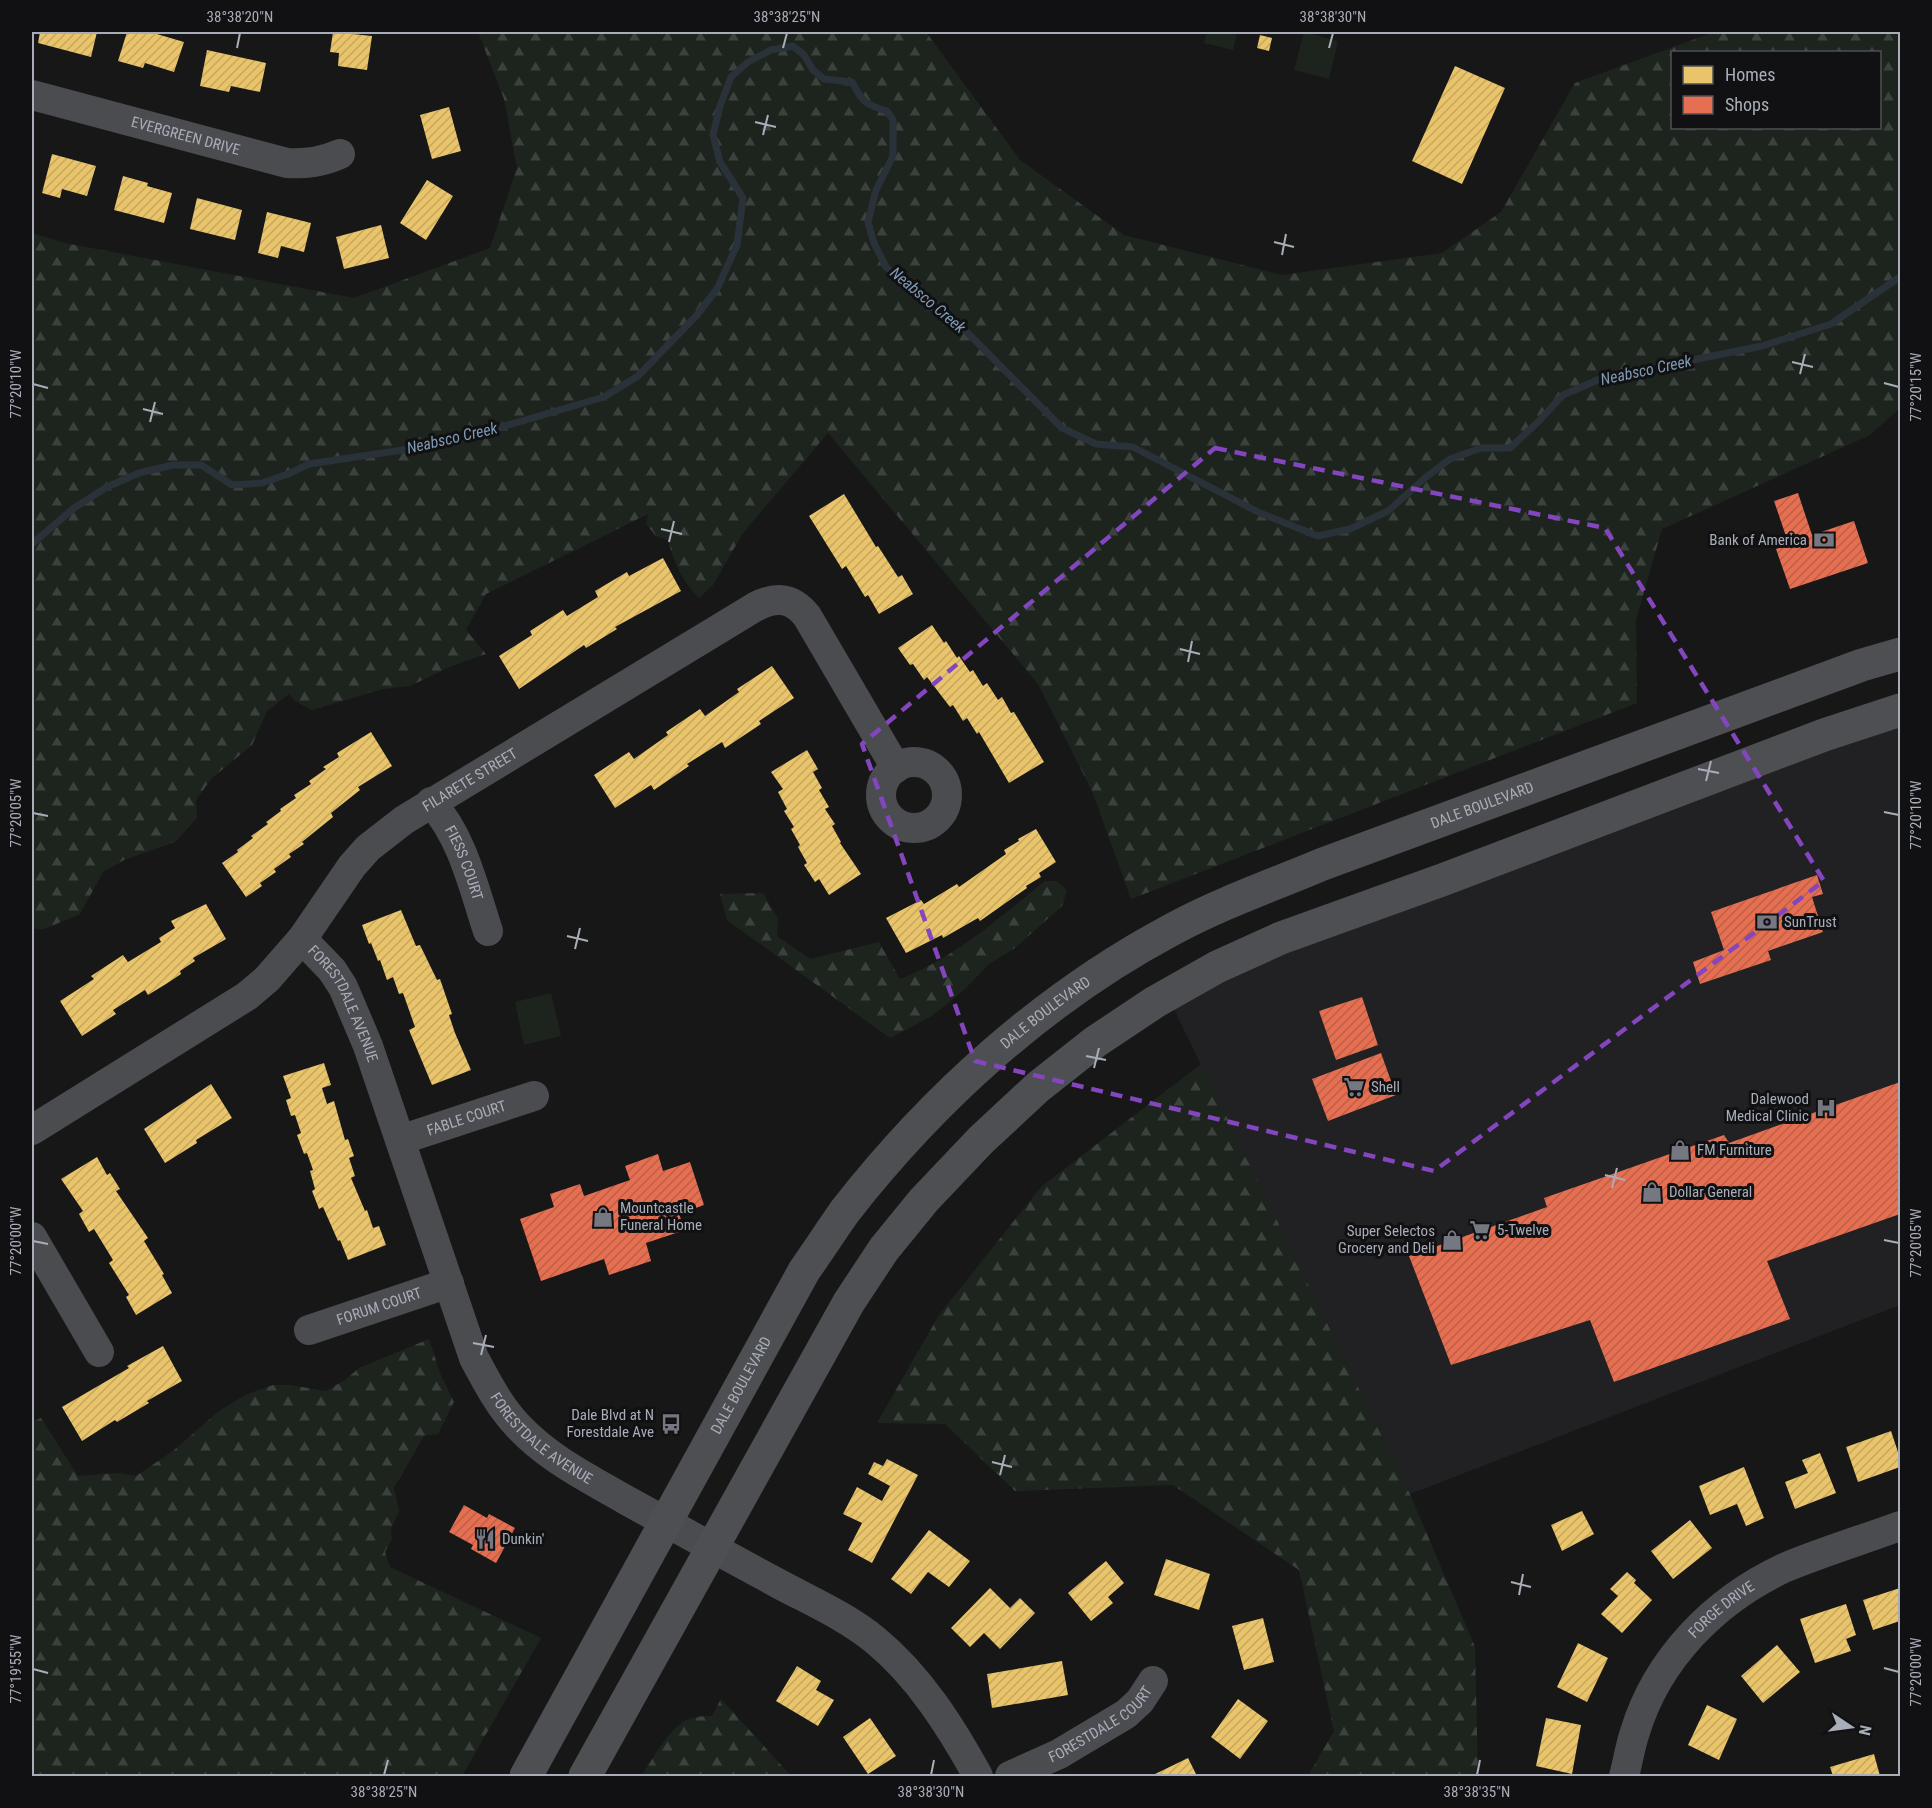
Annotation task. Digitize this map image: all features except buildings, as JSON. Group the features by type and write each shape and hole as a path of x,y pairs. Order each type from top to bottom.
{"main road":[{"name":"DALE BOULEVARD","path":"526,1776 804,1271 845,1212 888,1159 982,1062 1042,1013 1088,981 1173,928 1247,895 1316,867 1862,665 1900,654"},
{"path":"585,1776 849,1302 884,1249 924,1200 981,1140 1038,1087 1095,1042 1177,990 1281,938 1442,880 1824,735 1900,710"}],"street":[{"name":"EVERGREEN DRIVE","path":"32,95 287,163 308,164 340,154"},
{"name":"FILARETE STREET","path":"32,1130 247,996 267,979 302,939 352,866 368,848 386,834 431,802 768,600 782,599 795,604 807,616 896,768"},
{"name":"FIESS COURT","path":"431,802 446,818 458,842 488,931"},
{"name":"FORESTDALE AVENUE","path":"302,939 332,970 352,1005 474,1358 495,1397 517,1425 538,1446 561,1463 712,1548 843,1617 875,1640 904,1668 931,1701 962,1746 978,1776"},
{"name":"FABLE COURT","path":"400,1140 534,1096"},
{"path":"32,1238 99,1352"},
{"name":"FORUM COURT","path":"309,1330 448,1283"},
{"name":"FORGE DRIVE","path":"1624,1776 1635,1731 1653,1689 1673,1656 1700,1626 1732,1599 1785,1568 1900,1526"},
{"name":"FORESTDALE COURT","path":"1010,1776 1059,1754 1126,1714 1140,1701 1153,1681"}],"highlighted area":[{"path":"1215,448 1605,528 1824,881 1434,1171 975,1061 862,744"}],"shaded area":[{"path":"1900,711 1900,1305 1410,1494 1167,995"}],"green space":[{"path":"478,32 926,32 1020,160 1124,235 1282,275 1442,253 1501,212 1575,83 1714,32 1900,32 1900,408 1870,435 1662,529 1636,620 1637,703 1131,899 1092,791 1038,684 828,433 743,533 713,585 699,598 679,571 668,540 656,536 646,524 648,514 486,594 466,630 486,654 452,666 410,686 383,689 312,710 295,701 289,694 267,711 252,745 212,778 196,800 197,818 175,842 124,860 103,872 80,914 44,929 32,929 32,233 65,243 354,298 490,248 517,168 504,99"},
{"path":"1207,32 1237,32 1233,50 1204,43"},
{"path":"1304,32 1338,41 1329,79 1294,70"},
{"path":"1045,881 1056,881 1067,890 1062,906 1015,948 989,964 965,989 932,1016 890,1038 727,920 720,894 763,893 778,919 777,936 810,959 879,942 900,979 940,960 958,948"},
{"path":"551,993 561,1036 524,1045 515,1002"},
{"path":"1201,1064 1410,1494 1475,1647 1478,1776 1308,1776 1334,1731 1299,1570 1173,1485 1015,1491 945,1424 877,1423 939,1315 1041,1187"},
{"path":"429,1339 440,1373 454,1402 438,1434 424,1436 394,1488 399,1511 391,1529 392,1539 385,1552 390,1567 541,1638 462,1776 32,1776 32,1422 41,1418 78,1476 118,1473 136,1476 173,1451 219,1411 245,1395 273,1385 290,1385 326,1391 345,1380 359,1368"},
{"path":"721,1699 791,1776 641,1776 665,1740 677,1727 690,1719 712,1716"}],"waterway":[{"name":"Neabsco Creek","path":"32,544 74,508 107,487 139,473 173,465 201,465 232,485 262,483 309,464 443,444 604,397 638,376 697,315 717,289 737,245 743,198 720,162 713,135 720,106 731,77 748,62 771,50 793,46 804,55 813,70 824,79 852,82 865,101 887,111 893,120 893,156 876,190 868,222 874,243 886,267 907,287 945,310 1062,428 1096,444 1133,447 1260,513 1318,536 1350,529 1388,511 1450,459 1481,448 1510,448 1563,395 1600,379 1635,370 1762,346 1831,324 1900,277"}],"place":[{"name":"Bank of America","path":"1824,540"},
{"name":"SunTrust","path":"1767,922"},
{"name":"Shell","path":"1354,1087"},
{"name":"Dalewood Medical Clinic","path":"1826,1108"},
{"name":"FM Furniture","path":"1680,1150"},
{"name":"Dollar General","path":"1652,1192"},
{"name":"Mountcastle Funeral Home","path":"603,1217"},
{"name":"5-Twelve","path":"1480,1230"},
{"name":"Super Selectos Grocery and Deli","path":"1452,1240"},
{"name":"Dale Blvd at N Forestdale Ave","path":"671,1424"},
{"name":"Dunkin'","path":"485,1539"}]}
